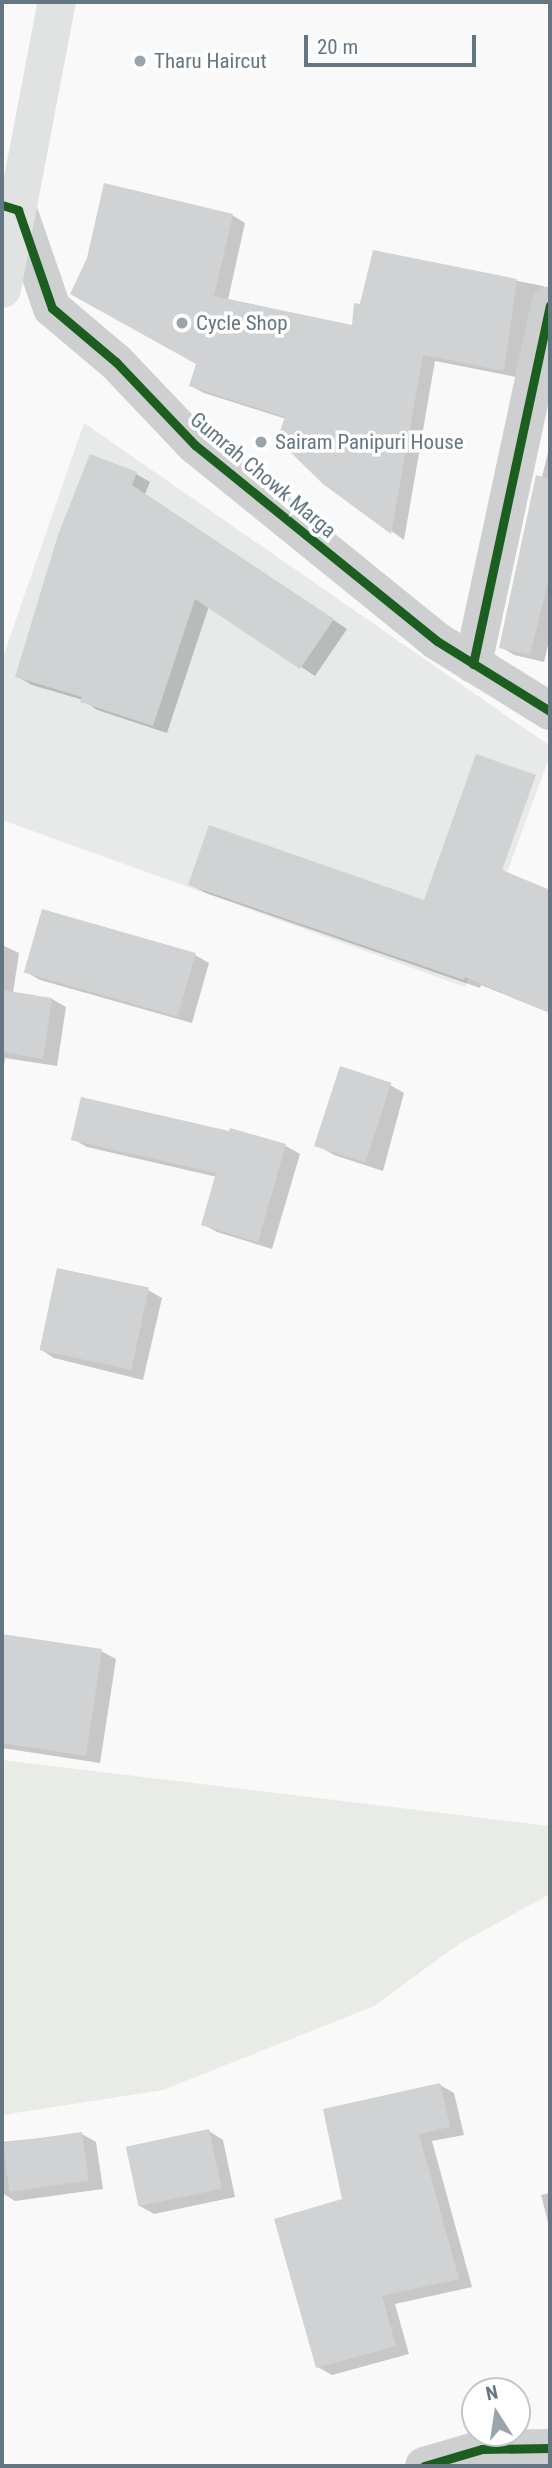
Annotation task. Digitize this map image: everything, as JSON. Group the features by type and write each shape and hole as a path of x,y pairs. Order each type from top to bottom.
{"main road":[{"path":"2,289 10,207 57,2"}],"street":[{"name":"Gumrah Chowk Marga","path":"10,207 52,307 116,362 195,444 437,641 550,711"},
{"path":"473,664 550,305"},
{"path":"424,2466 482,2449 550,2448"}],"shaded area":[{"path":"84,423 550,746 550,755 465,987 2,820 2,660"},
{"path":"2,1760 550,1826 550,1894 459,1944 374,2006 163,2090 2,2115"}],"building":[{"path":"104,183 233,214 214,296 352,325 354,303 360,304 373,250 517,279 504,371 423,355 391,534 323,484 277,439 285,417 189,386 196,364 70,294 87,258"},
{"path":"90,454 137,472 132,485 334,619 300,669 195,599 153,726 80,702 82,697 15,677 58,535"},
{"path":"536,475 550,479 550,574 530,655 499,648"},
{"path":"476,754 536,775 502,870 550,890 550,1013 465,977 464,980 188,885 209,825 424,900"},
{"path":"42,909 196,953 178,1017 24,972"},
{"path":"2,990 52,998 43,1059 2,1052"},
{"path":"340,1066 391,1083 365,1163 314,1146"},
{"path":"81,1097 229,1131 230,1128 286,1144 258,1242 201,1225 216,1173 71,1140"},
{"path":"57,1268 149,1288 131,1370 40,1350"},
{"path":"2,1634 102,1649 86,1756 2,1743"},
{"path":"440,2083 450,2127 419,2134 459,2279 382,2296 396,2346 316,2368 274,2219 342,2199 323,2109"},
{"path":"209,2129 222,2189 139,2206 126,2147"},
{"path":"82,2132 89,2181 10,2192 3,2143"}],"cycle path":[{"path":"2,205 18,210 52,308 116,362 195,445 437,641 550,711"},
{"path":"473,664 550,305"},
{"path":"424,2466 482,2449 550,2448"}],"place":[{"name":"Tharu Haircut","path":"140,61"},
{"name":"Cycle Shop","path":"182,323"},
{"name":"Sairam Panipuri House","path":"261,442"}]}
